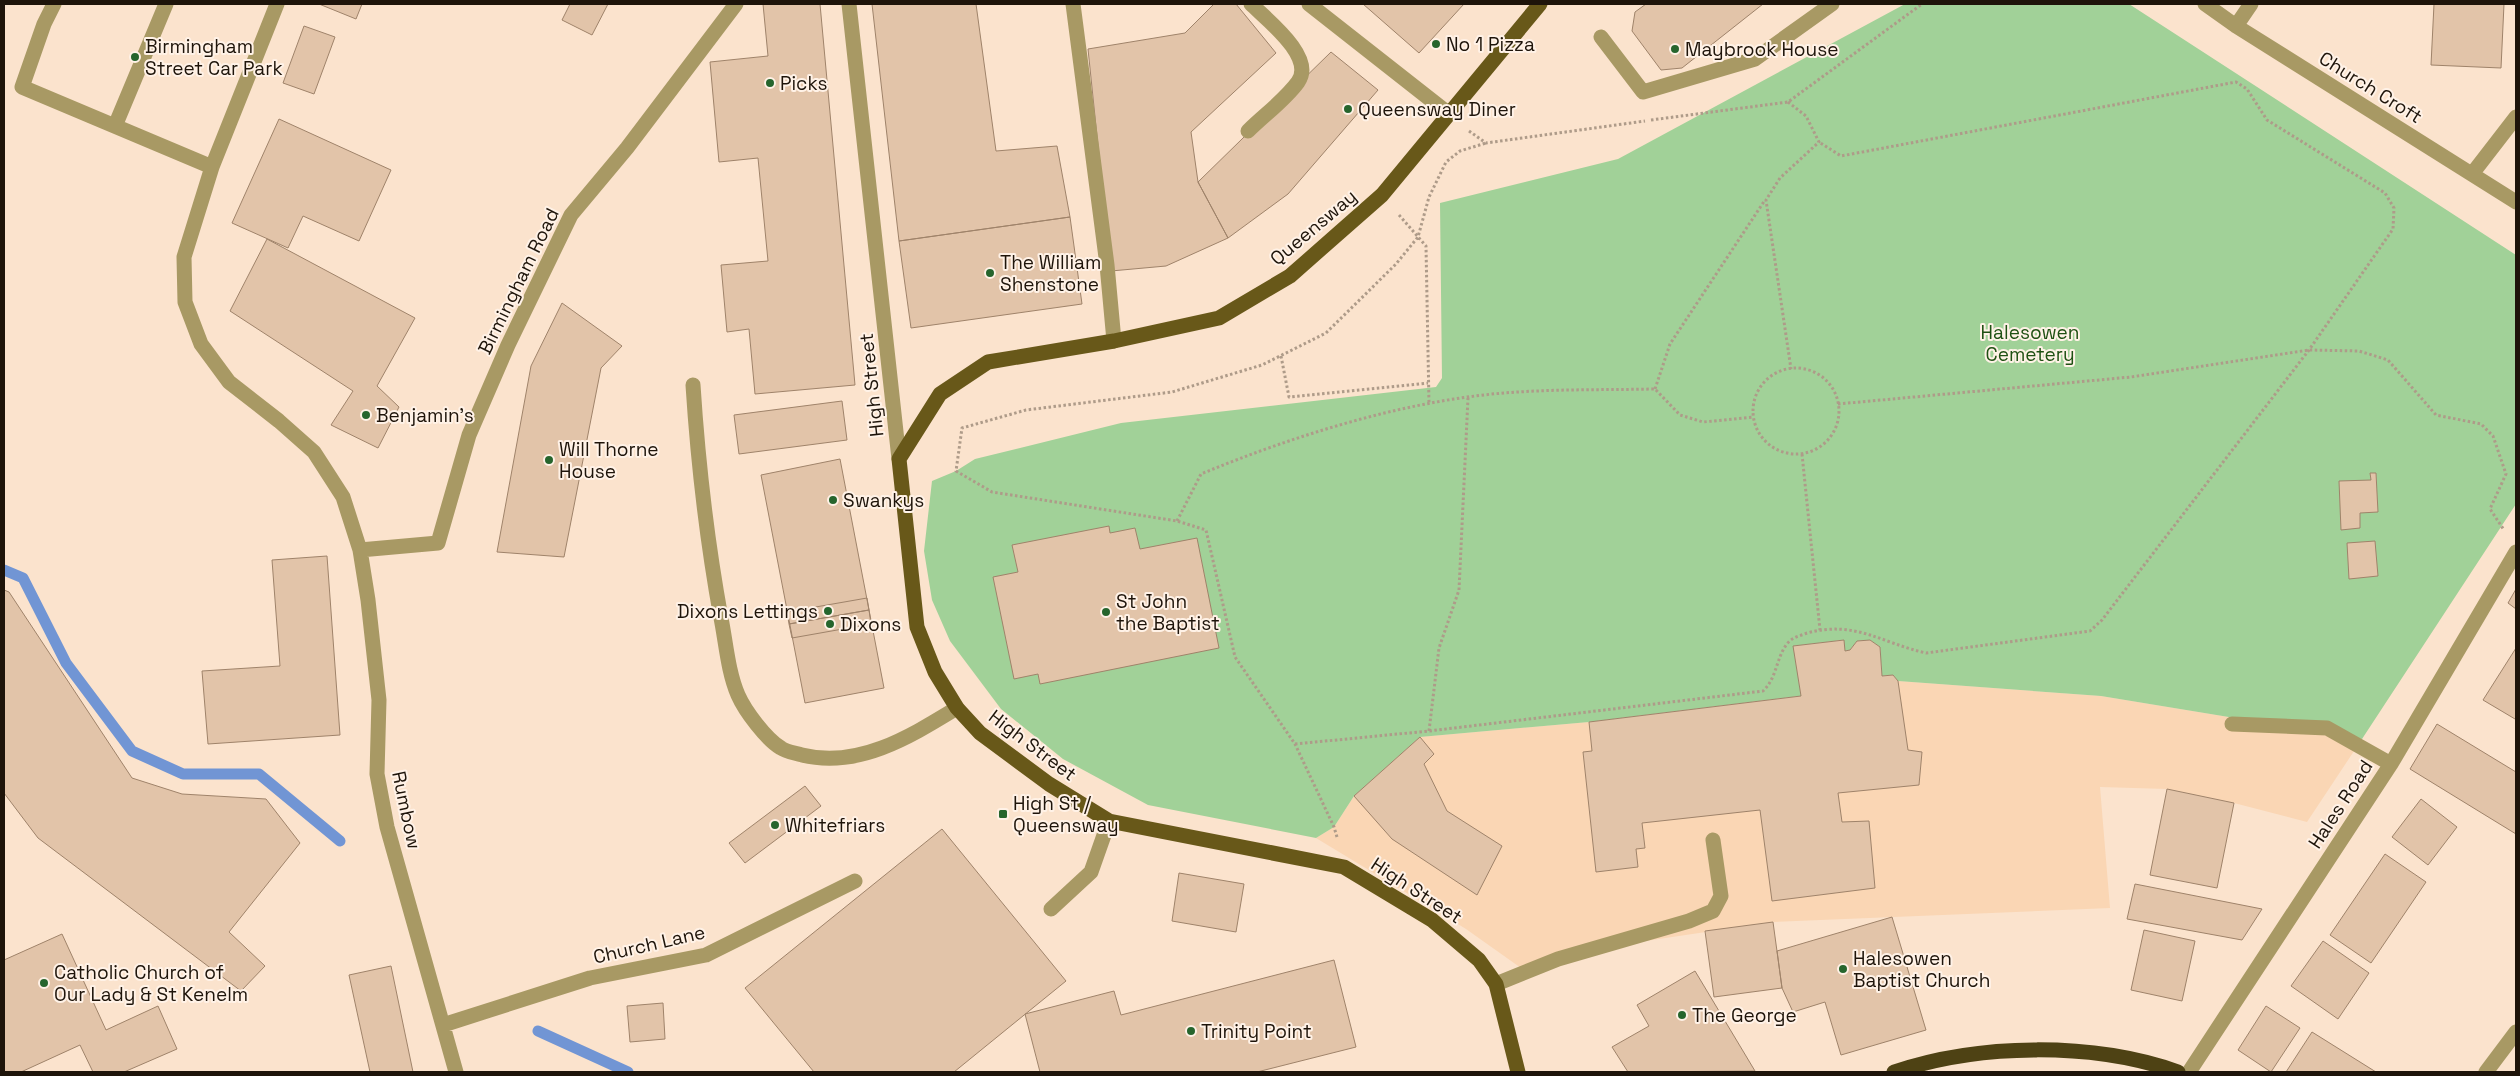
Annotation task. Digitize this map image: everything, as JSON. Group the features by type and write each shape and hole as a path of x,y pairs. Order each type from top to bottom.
{"highway":[{"path":"1894,1072 1953,1058 2013,1052 2065,1051 2130,1058 2178,1072"}],"main road":[{"name":"Queensway","path":"899,459 940,394 988,362 1114,341 1219,318 1290,276 1382,195 1540,4"},
{"name":"High Street","path":"899,459 917,627 935,672 957,708 980,733 1049,784 1109,821 1344,867 1432,920 1479,960 1496,984 1514,1069"}],"street":[{"path":"54,4 44,24 22,87 212,166"},
{"path":"116,126 166,4"},
{"name":"Rumbow","path":"278,4 212,166 184,257 185,302 201,344 229,382 279,421 314,452 343,496 360,550 375,650 379,700 377,774 387,827 456,1072"},
{"name":"Birmingham Road","path":"360,550 438,542 469,435 508,345 571,215 627,148 736,4"},
{"name":"High Street","path":"849,4 899,459"},
{"path":"1073,4 1107,265 1114,341"},
{"path":"1248,131 1298,81 1302,69 1297,52 1290,42 1251,4"},
{"path":"1309,4 1449,114"},
{"path":"1601,37 1643,92 1755,59 1832,4"},
{"name":"Church Croft","path":"2205,4 2236,26 2516,202"},
{"path":"2236,26 2251,4"},
{"path":"2472,174 2516,117"},
{"path":"693,385 709,539 729,660 738,696 756,723 782,749 815,758 845,758 876,750 918,732 957,708"},
{"name":"Hales Road","path":"2188,1072 2390,764 2516,552"},
{"path":"2232,724 2327,728 2390,764"},
{"path":"1051,909 1091,872 1109,821"},
{"path":"1496,984 1558,959 1689,920 1712,911 1721,896 1714,840"},
{"name":"Church Lane","path":"443,1025 590,978 706,955 855,881"},
{"path":"2486,1072 2516,1032"}],"path":[{"path":"1295,744 1429,731 1763,692 1770,685 1787,644 1796,637 1820,630 1855,630 1870,633 1900,647 1926,653 2090,631 2102,620 2309,350 2393,229 2394,208 2385,193 2267,120 2247,88 2236,82 1841,156 1819,142 1806,116 1788,102"},
{"path":"1655,389 1670,344 1780,178 1819,142"},
{"path":"1382,195 1426,246 1428,404"},
{"path":"1766,200 1791,369"},
{"path":"1838,404 2131,377 2309,350 2359,350 2388,360 2436,415 2481,424 2493,436 2506,474 2490,509 2507,534"},
{"path":"1280,356 1289,397 1428,383"},
{"path":"1791,369 1804,369 1816,373 1827,381 1834,392 1838,404 1839,418 1834,431 1826,442 1815,450 1802,454 1789,454 1776,450 1765,442 1757,431 1753,418 1753,404 1758,391 1766,380 1778,372 1791,369"},
{"path":"1177,521 1201,474 1261,449 1409,407 1517,392 1655,389 1680,414 1703,422 1753,418"},
{"path":"1429,731 1439,648 1459,590 1468,398"},
{"path":"962,428 956,471 992,492 1177,521 1206,530 1235,657 1295,744 1334,827 1338,843"},
{"path":"1802,454 1820,630"}],"shaded area":[{"path":"1844,640 1845,650 1850,650 1857,641 1870,640 1880,647 1882,675 1893,675 1898,681 2101,696 2362,739 2307,822 2234,803 2167,789 2100,787 2110,908 1773,922 1585,950 1521,968 1466,929 1316,838 1334,827 1354,796 1420,737 1589,722 1800,696 1793,646"}],"green space":[{"name":"Halesowen Cemetery","path":"1905,4 2129,4 2516,255 2516,504 2362,739 2101,696 1898,681 1893,675 1882,676 1880,647 1870,640 1857,641 1850,650 1845,651 1843,640 1794,646 1801,696 1589,722 1420,737 1354,796 1334,827 1316,838 1148,805 1063,759 1001,709 950,641 932,600 924,551 932,481 956,471 975,459 1121,423 1436,387 1442,378 1440,203 1618,159"}],"building":[{"path":"319,4 362,4 356,19"},
{"path":"570,4 608,4 592,35 562,20"},
{"path":"763,4 820,4 855,385 755,394 749,329 727,332 721,265 768,261 758,158 719,162 710,62 768,56"},
{"path":"872,4 976,4 996,151 1057,146 1070,217 899,241"},
{"path":"1214,4 1236,4 1276,53 1191,132 1198,182 1228,238 1166,266 1111,271 1088,49 1185,33"},
{"path":"1363,4 1464,4 1419,53"},
{"name":"Maybrook House","path":"1646,4 1763,4 1682,68 1661,70 1632,31 1635,12"},
{"path":"2434,4 2504,4 2501,68 2431,65"},
{"path":"304,26 335,37 314,94 283,83"},
{"path":"1331,52 1378,90 1288,194 1228,238 1198,182"},
{"path":"279,119 391,170 359,241 303,216 288,248 232,223"},
{"name":"The William Shenstone","path":"1070,217 1082,304 911,328 899,241"},
{"path":"267,239 415,318 377,386 399,407 378,448 331,425 353,391 230,311"},
{"name":"Will Thorne House","path":"562,303 622,346 601,368 564,557 497,552 531,366"},
{"path":"842,401 847,440 739,454 734,415"},
{"path":"840,459 884,688 805,703 761,475"},
{"path":"2370,473 2376,473 2378,512 2360,513 2360,528 2341,530 2339,481 2371,480"},
{"name":"St John the Baptist","path":"1109,526 1110,533 1135,528 1140,549 1197,538 1219,648 1040,684 1038,674 1014,679 993,577 1018,572 1012,545"},
{"path":"2375,541 2378,576 2349,579 2347,543"},
{"path":"327,556 340,735 208,744 202,671 280,666 272,560"},
{"path":"2516,589 2516,609 2508,603"},
{"path":"4,590 9,592 132,778 182,794 266,799 300,843 229,932 265,966 241,991 38,838 4,793"},
{"name":"Dixons Lettings","path":"867,598 869,610 789,624 787,612"},
{"name":"Dixons","path":"869,610 871,624 792,638 789,624"},
{"path":"1844,640 1845,651 1850,650 1857,641 1870,640 1880,647 1882,676 1893,675 1898,681 1908,750 1922,752 1919,785 1838,793 1842,822 1869,821 1875,888 1772,901 1760,810 1642,823 1645,848 1636,849 1638,867 1596,872 1583,752 1592,751 1589,722 1801,696 1793,646"},
{"path":"2516,648 2516,718 2515,719 2483,700"},
{"path":"2437,724 2516,772 2516,834 2410,769"},
{"path":"1420,737 1434,754 1424,764 1447,811 1502,846 1477,895 1392,839 1354,796"},
{"name":"Whitefriars","path":"805,786 821,806 745,863 729,843"},
{"path":"2167,789 2234,803 2217,888 2150,875"},
{"path":"2421,799 2457,827 2428,865 2392,837"},
{"path":"942,829 1066,981 954,1072 814,1072 745,988"},
{"path":"2385,854 2426,882 2371,963 2330,935"},
{"path":"1179,873 1244,884 1236,932 1172,921"},
{"path":"2135,884 2262,909 2242,940 2127,919"},
{"name":"Halesowen Baptist Church","path":"1892,917 1926,1030 1841,1055 1825,1002 1793,1012 1782,988 1777,951"},
{"path":"1773,922 1782,988 1714,997 1705,931"},
{"path":"2144,930 2195,941 2182,1001 2131,990"},
{"name":"Catholic Church of Our Lady & St Kenelm","path":"62,934 106,1030 158,1006 177,1049 124,1072 93,1072 80,1045 21,1072 4,1072 4,960"},
{"path":"2323,941 2369,973 2338,1019 2291,986"},
{"name":"Trinity Point","path":"1334,960 1356,1047 1257,1072 1040,1072 1025,1014 1114,991 1121,1015"},
{"path":"391,966 413,1072 370,1072 349,975"},
{"name":"The George","path":"1695,971 1755,1071 1628,1072 1612,1047 1649,1026 1637,1005"},
{"path":"663,1003 665,1039 630,1042 627,1006"},
{"path":"2266,1006 2300,1028 2271,1072 2238,1050"},
{"path":"2312,1032 2376,1072 2286,1072"}],"waterway":[{"path":"4,570 23,578 66,663 132,751 183,774 259,774 340,841"},
{"path":"538,1031 628,1072"}],"place":[{"name":"No 1 Pizza","path":"1436,44"},
{"name":"Maybrook House","path":"1675,49"},
{"name":"Birmingham Street Car Park","path":"135,57"},
{"name":"Picks","path":"770,83"},
{"name":"Queensway Diner","path":"1348,109"},
{"name":"The William Shenstone","path":"990,273"},
{"name":"Benjamin's","path":"366,415"},
{"name":"Will Thorne House","path":"549,460"},
{"name":"Swankys","path":"833,500"},
{"name":"Dixons Lettings","path":"828,611"},
{"name":"St John the Baptist","path":"1106,612"},
{"name":"Dixons","path":"830,624"},
{"name":"High St / Queensway","path":"1003,814"},
{"name":"Whitefriars","path":"775,825"},
{"name":"Halesowen Baptist Church","path":"1843,969"},
{"name":"Catholic Church of Our Lady & St Kenelm","path":"44,983"},
{"name":"The George","path":"1682,1015"},
{"name":"Trinity Point","path":"1191,1031"}]}
